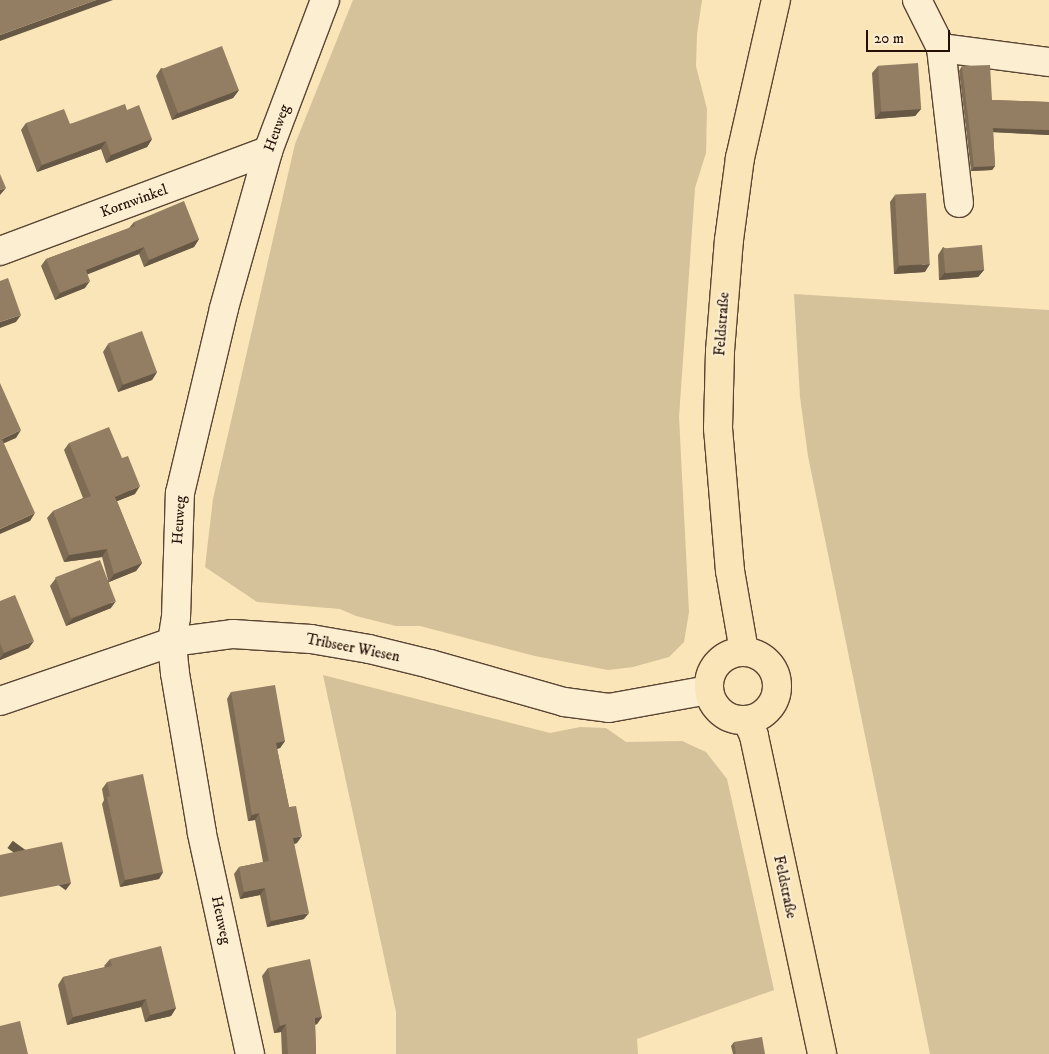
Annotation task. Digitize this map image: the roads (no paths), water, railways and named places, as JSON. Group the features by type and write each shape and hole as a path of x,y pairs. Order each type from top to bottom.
{"main road":[{"name":"Feldstraße","path":"744,651 730,571 718,428 720,351 729,240 740,158 776,0"},
{"path":"744,651 765,659 777,678 777,690 771,706 758,717 736,720 726,716 718,709 708,690 709,678 714,667 727,655 744,651"},
{"name":"Feldstraße","path":"747,720 754,736 822,1054"}],"street":[{"name":"Heuweg","path":"247,1053 202,833 175,673 172,642 176,618 180,493 224,308 268,152 325,0"},
{"path":"917,0 941,48 959,203"},
{"path":"941,48 1049,62"},
{"name":"Kornwinkel","path":"0,250 268,152"},
{"name":"Tribseer Wiesen","path":"0,701 172,642 234,634 311,639 430,664 564,702 609,708 708,690"}]}
